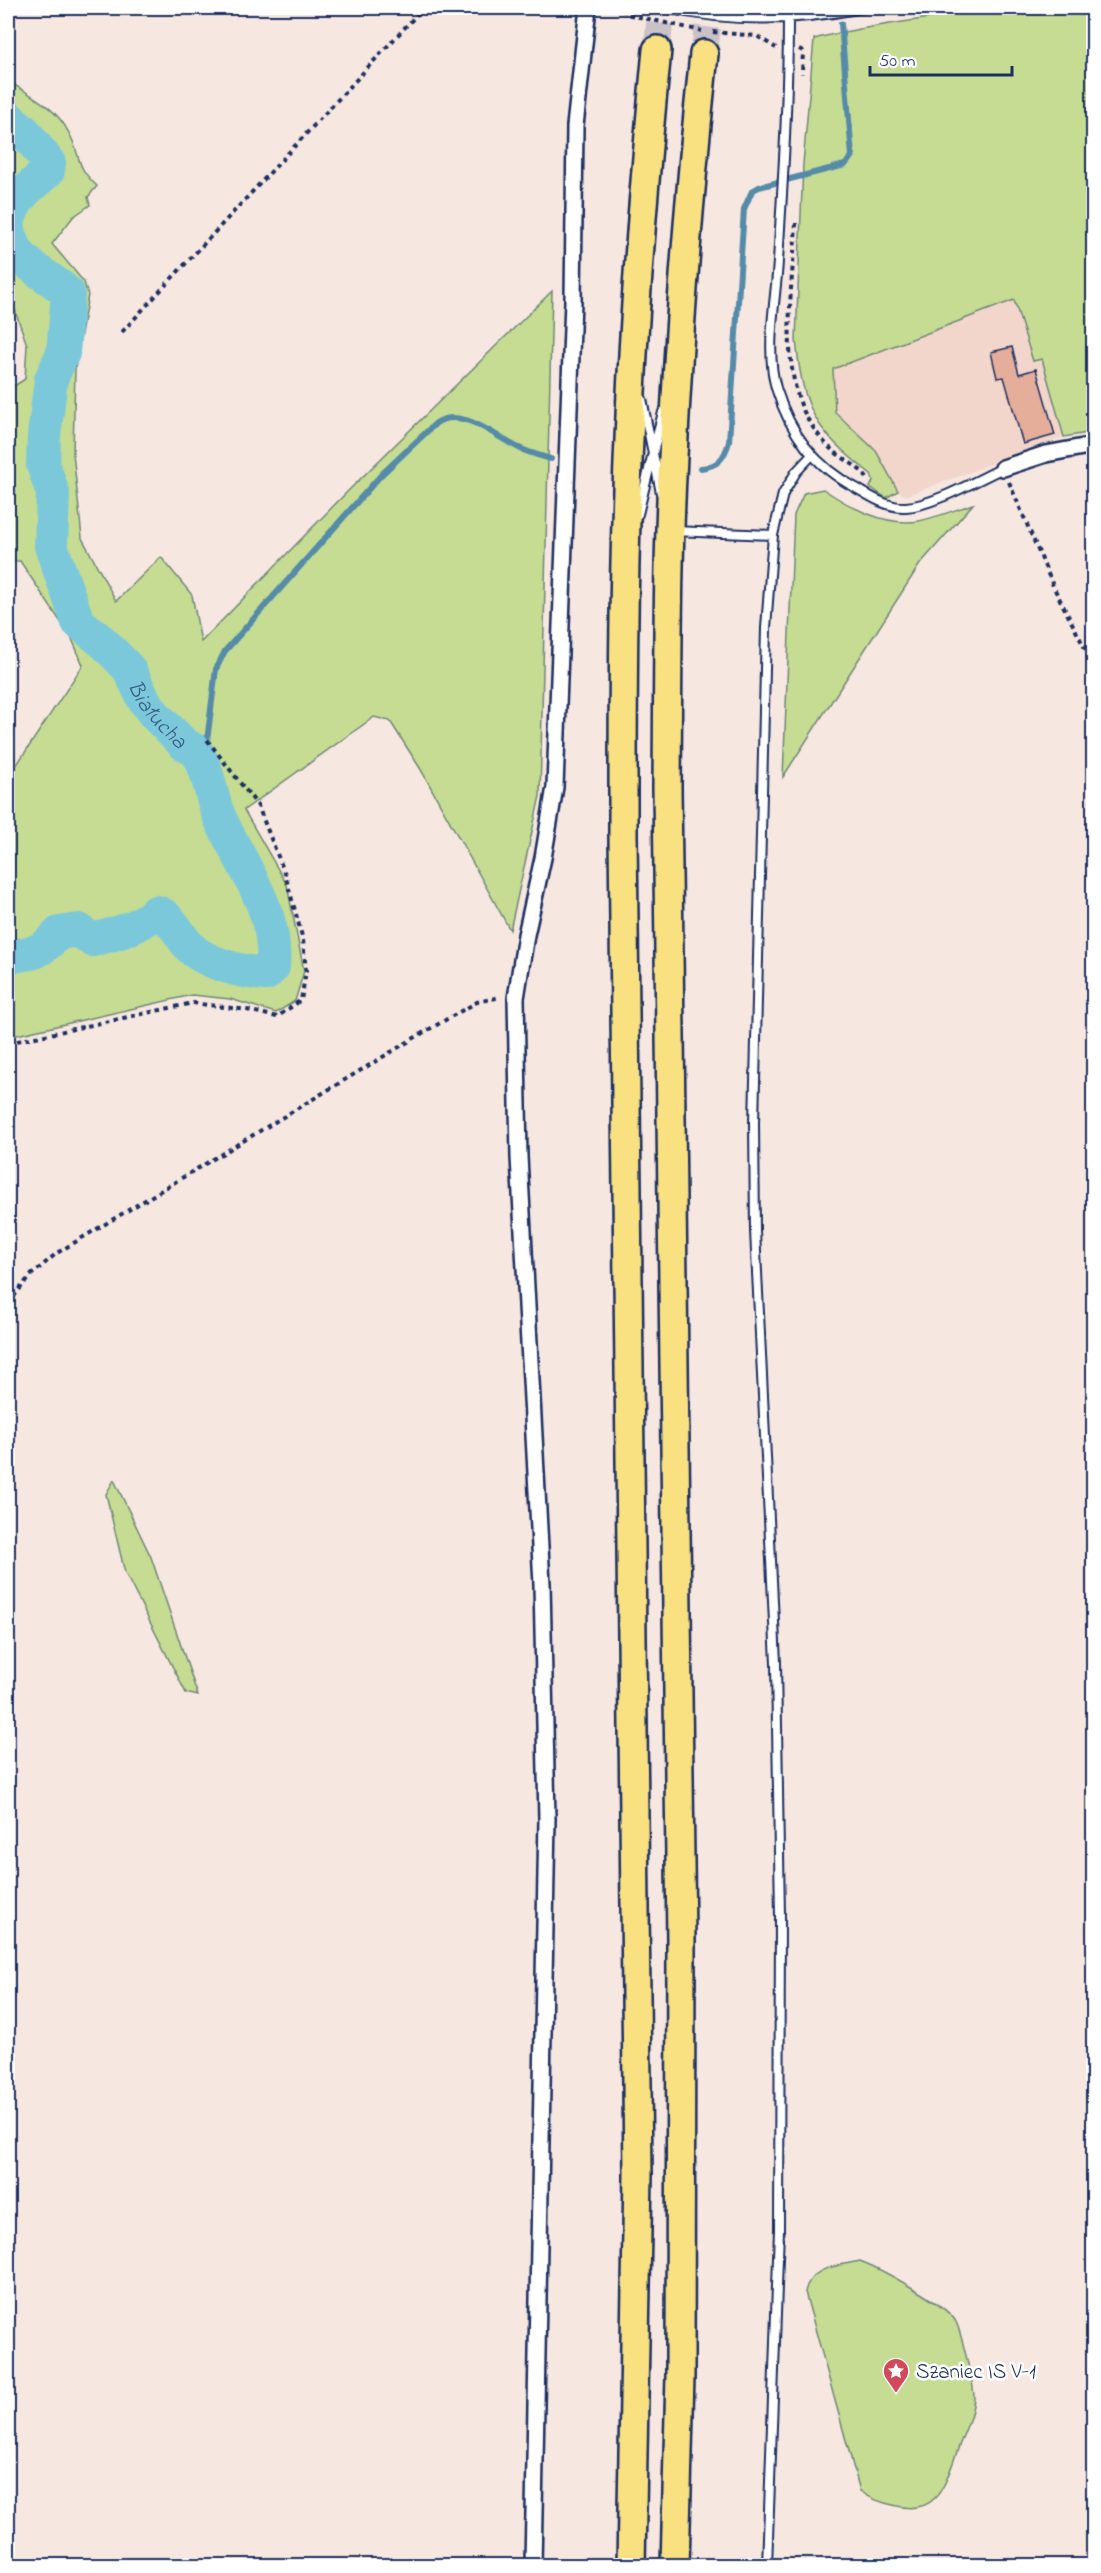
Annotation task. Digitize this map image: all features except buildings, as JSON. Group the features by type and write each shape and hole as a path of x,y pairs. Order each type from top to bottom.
{"highway":[{"path":"631,2565 638,2174 623,834 625,566 634,345 657,50"},
{"path":"675,2565 680,2376 681,1942 667,787 670,531 679,349 704,54"}],"street":[{"path":"533,2565 547,1819 542,1584 519,1157 516,998 555,787 573,301 575,126 588,8"},
{"path":"1004,468 1046,454 1094,445"}],"lane":[{"path":"665,8 728,18 788,19 863,8"},
{"path":"788,19 782,205 772,345 774,374 793,430 811,456 849,485 874,498 899,506 915,506 1004,468"},
{"path":"634,345 652,458 670,531 773,535"},
{"path":"625,566 679,349"},
{"path":"767,2565 779,2230 780,1916 776,1663 755,1231 754,1124 766,628 773,535 783,494 796,472 811,456"}],"path":[{"path":"122,332 423,8"},
{"path":"624,8 626,14 638,18"},
{"path":"766,40 778,48"},
{"path":"796,214 790,336 791,359 799,396 810,422 819,435 849,464 866,476 866,486"},
{"path":"1004,468 1054,588 1094,666"},
{"path":"8,1043 193,1004 247,1010 277,1017 301,1000 306,971 303,940 285,874 258,806 204,737"},
{"path":"8,1304 30,1276 57,1253 477,1002 501,997 516,998"}],"shaded area":[{"path":"1014,300 1033,361 1042,358 1064,437 906,496 898,491 876,451 835,412 833,369"}],"green space":[{"path":"983,8 1093,8 1093,432 1064,437 1042,359 1033,361 1014,300 833,369 835,412 876,451 898,491 886,498 870,487 873,481 871,474 837,445 815,417 808,402 799,364 796,340 803,164 814,39"},
{"path":"8,81 43,103 58,116 73,141 81,166 97,186 88,197 90,205 73,217 52,244 84,282 88,295 75,369 73,453 82,538 116,601 161,557 192,595 201,642 348,491 552,291 540,796 510,930 420,768 390,721 374,717 244,810 287,885 304,971 295,1001 276,1013 230,999 192,995 8,1037 8,778 83,665 72,639 20,561 12,561 8,554 8,390 25,379 27,345 8,290"},
{"path":"823,489 856,509 893,521 919,521 973,504 920,564 783,777 794,515 804,493"},
{"path":"114,1480 151,1557 198,1696 186,1693 125,1573 106,1494"},
{"path":"860,2261 927,2297 950,2315 956,2322 967,2359 974,2397 970,2417 944,2485 938,2495 921,2507 908,2508 888,2504 860,2491 805,2292 808,2283 819,2272 834,2266"}],"waterway":[{"path":"701,468 720,461 729,442 744,209 752,191 759,187 845,165 852,156 841,24"},
{"name":"Białucha","path":"8,117 25,132 49,163 48,171 19,199 8,222"},
{"name":"Białucha","path":"8,223 11,237 22,257 68,293 63,353 51,379 43,465 53,493 51,546 78,622 104,643 129,669 144,700 155,715 184,744 196,751 201,759 219,816 264,907 270,926 273,967 266,974 231,968 214,962 192,949 173,924 156,912 134,926 110,935 92,940 79,930 59,933 42,949 8,956"},
{"path":"204,765 216,669 225,651 381,475 436,423 457,418 468,421 523,450 551,459"}],"tunnel":[{"path":"657,50 661,8"},
{"path":"704,54 710,8"}],"place":[{"name":"Szaniec IS V-1","path":"896,2394"}]}
